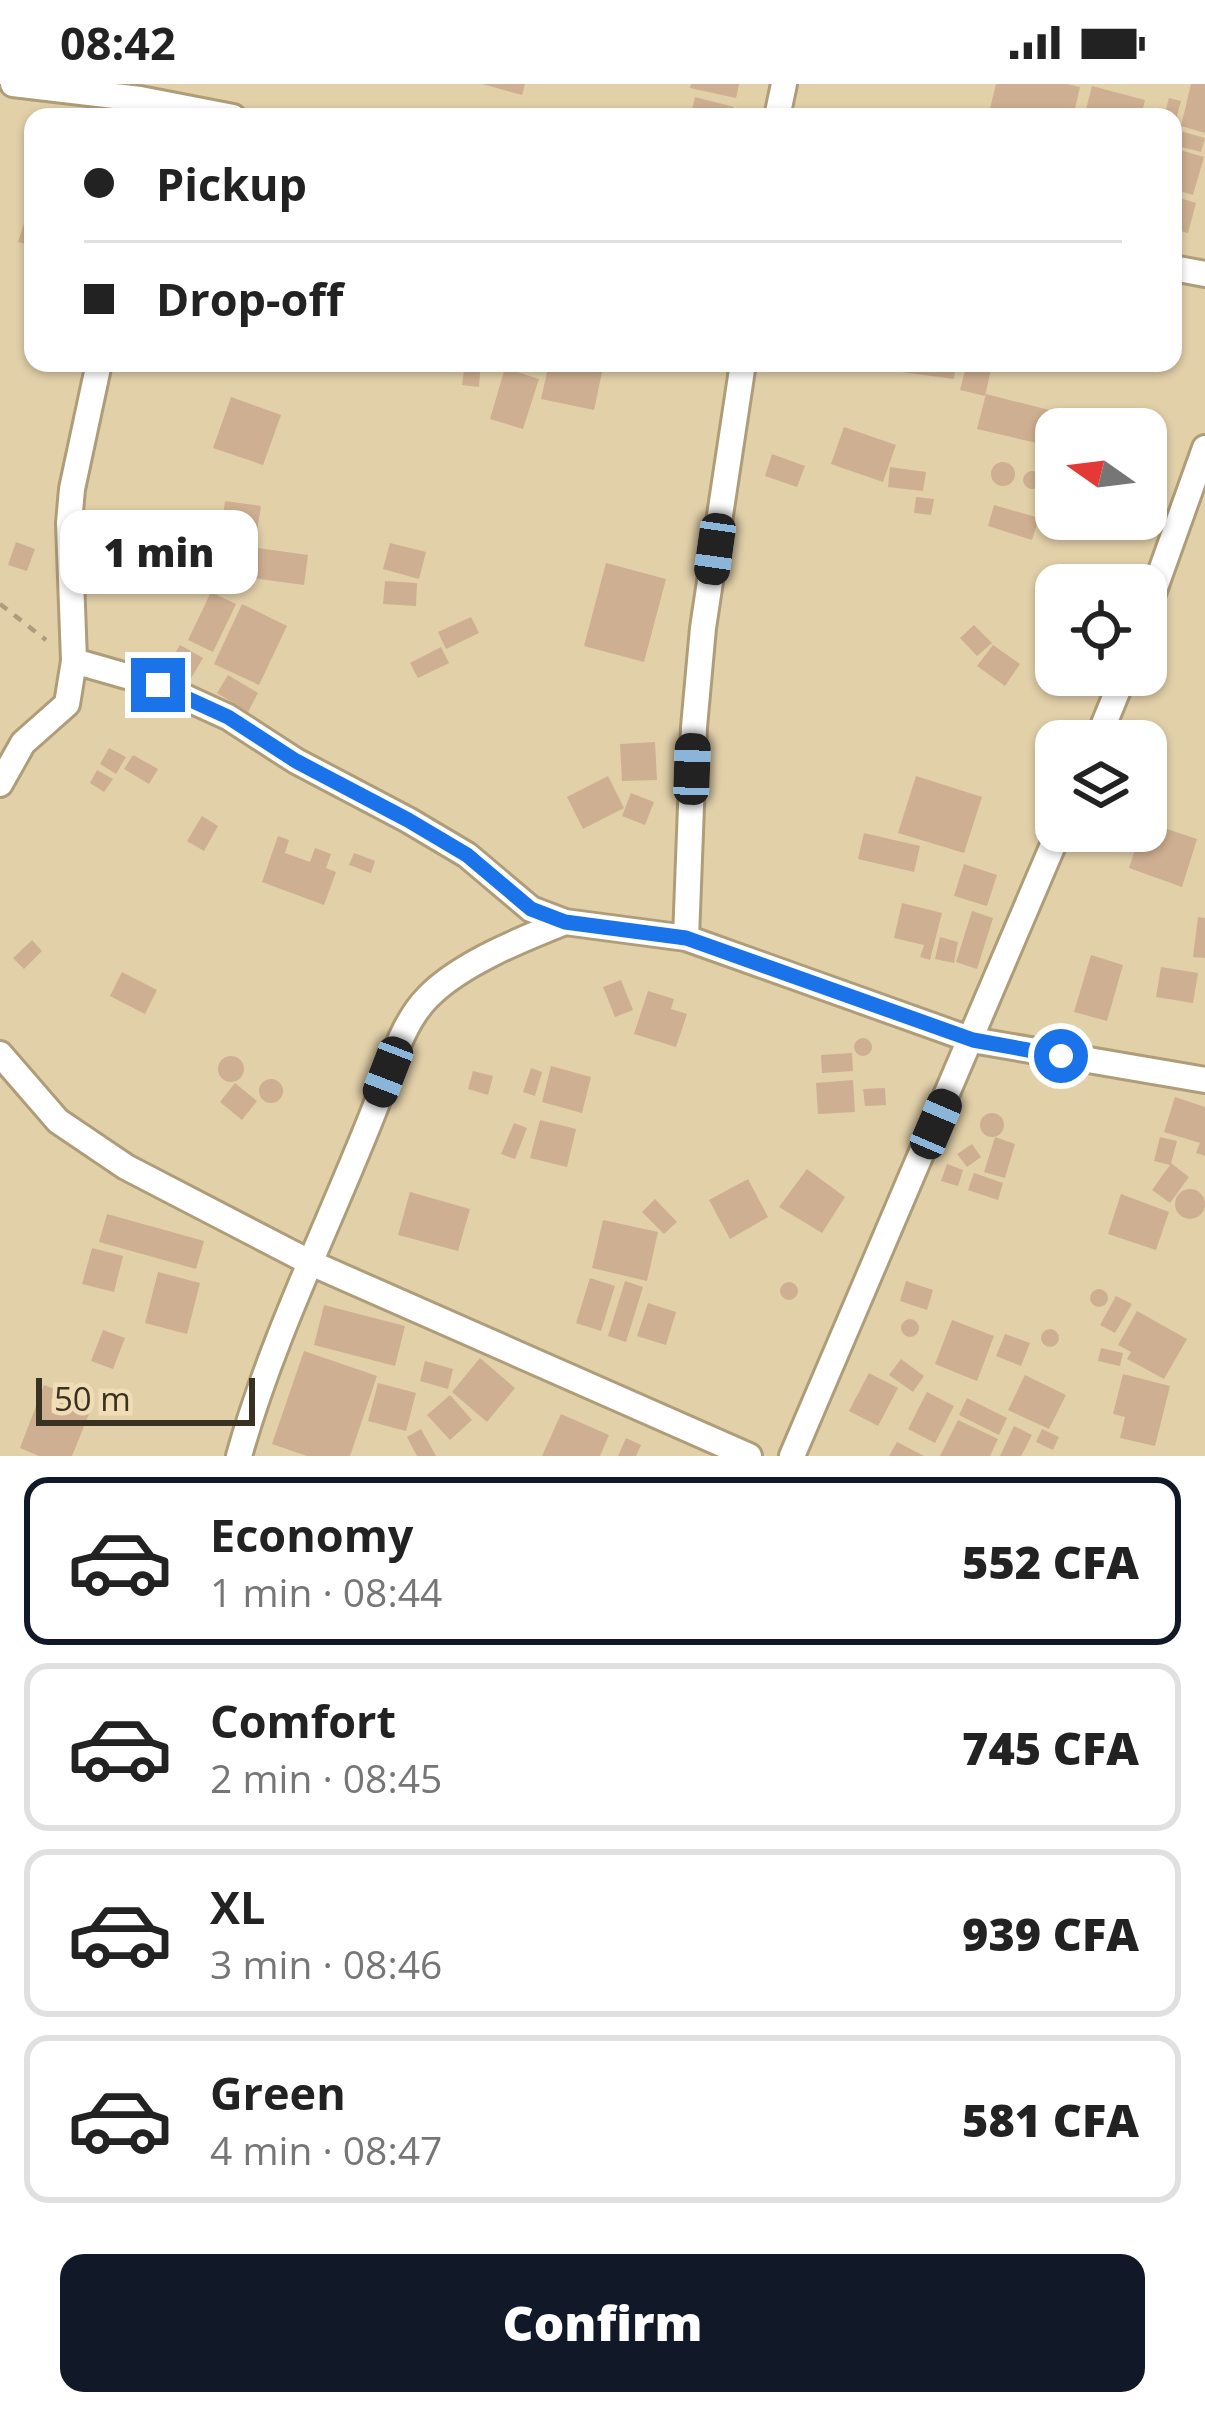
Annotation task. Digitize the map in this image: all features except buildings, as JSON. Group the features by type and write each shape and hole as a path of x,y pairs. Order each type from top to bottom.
{"street":[{"path":"13,84 184,108"},
{"path":"0,784 23,742 67,704 74,662 71,489 97,372"},
{"path":"686,938 703,628 742,372"},
{"path":"1164,564 1205,448"},
{"path":"74,662 158,685 228,717 296,761 467,855 531,909 565,922 686,938 973,1040 1205,1080"},
{"path":"792,1456 1051,852"},
{"path":"239,1456 397,1052 426,998 524,938 565,922"},
{"path":"0,1054 58,1120 126,1167 311,1263 749,1456"}],"path":[{"path":"0,604 74,662"}],"route":[{"path":"158,685 228,717 296,761 467,855 531,909 565,922 686,938 973,1040 1061,1056"}]}
